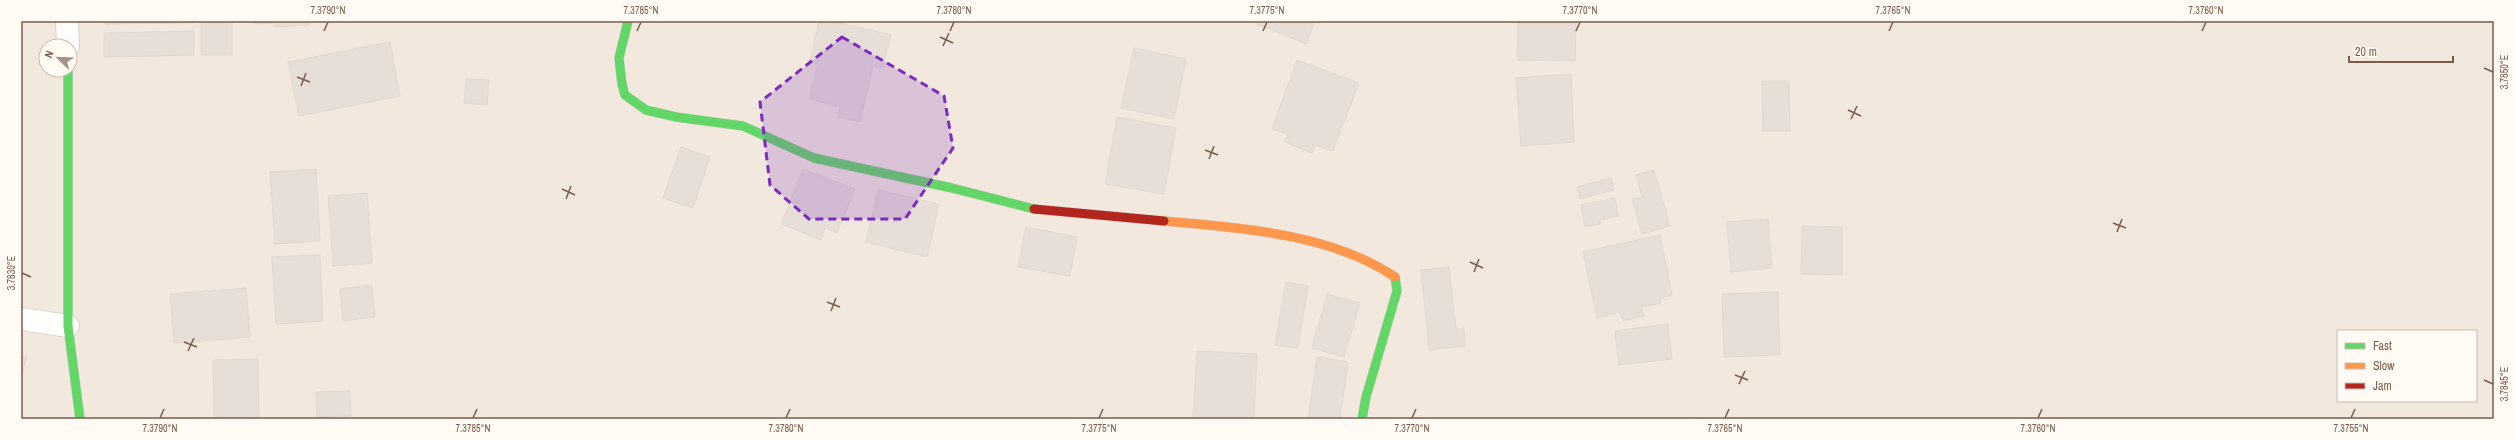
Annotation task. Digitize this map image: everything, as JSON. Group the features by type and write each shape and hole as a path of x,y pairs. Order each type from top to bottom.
{"street":[{"path":"68,21 68,38"},
{"path":"628,21 618,51 619,72 625,95 646,110 676,117 743,126 814,158 936,184 1033,209 1265,230 1356,255 1395,277 1397,291 1366,397 1362,419"},
{"path":"68,78 68,326 80,419"},
{"path":"21,319 68,326"}],"highlighted area":[{"path":"842,37 944,96 953,148 905,219 809,219 770,185 760,102"}],"shaded area":[{"path":"21,21 2494,21 2494,419 21,419"}],"building":[{"path":"105,21 193,21 193,23 105,24"},
{"path":"201,21 232,21 232,55 201,55"},
{"path":"255,21 309,21 309,25 275,27 275,23 255,24"},
{"path":"819,21 831,21 891,35 883,68 873,66 860,122 838,117 840,107 809,99 818,64 810,61"},
{"path":"1258,21 1315,21 1306,44 1256,24"},
{"path":"1518,21 1576,21 1575,61 1517,60"},
{"path":"194,31 194,55 104,57 104,33"},
{"path":"390,42 400,96 299,116 288,62"},
{"path":"1134,48 1186,59 1174,119 1121,108"},
{"path":"1297,60 1359,83 1333,151 1315,145 1312,153 1285,142 1288,134 1272,129"},
{"path":"1571,74 1574,142 1521,146 1516,78"},
{"path":"466,79 489,80 487,105 464,103"},
{"path":"1762,81 1789,81 1790,131 1763,131"},
{"path":"1117,117 1176,128 1164,194 1105,184"},
{"path":"681,147 710,157 693,208 663,198"},
{"path":"316,169 320,241 275,244 270,172"},
{"path":"803,169 855,189 837,233 825,228 821,240 781,224"},
{"path":"1654,170 1670,226 1642,234 1632,199 1642,197 1636,175"},
{"path":"1611,178 1614,190 1580,199 1577,187"},
{"path":"878,190 939,204 927,257 866,242"},
{"path":"367,193 372,263 333,266 328,196"},
{"path":"1615,198 1618,216 1600,220 1600,224 1585,227 1581,205"},
{"path":"1768,219 1772,268 1731,272 1727,222"},
{"path":"1802,226 1842,227 1842,275 1801,274"},
{"path":"1026,227 1077,237 1070,276 1018,267"},
{"path":"1660,235 1672,295 1660,298 1661,303 1642,307 1644,316 1623,321 1620,312 1597,318 1583,252"},
{"path":"320,255 323,321 276,324 272,257"},
{"path":"1449,267 1456,329 1464,328 1465,346 1429,350 1421,270"},
{"path":"1286,282 1308,286 1298,348 1275,345"},
{"path":"372,285 375,317 343,321 340,289"},
{"path":"246,288 250,337 174,343 170,294"},
{"path":"1778,292 1780,355 1724,357 1722,294"},
{"path":"1327,294 1360,303 1344,357 1312,348"},
{"path":"1668,324 1672,359 1619,365 1615,331"},
{"path":"1197,351 1257,354 1254,419 1193,419"},
{"path":"21,356 27,357 21,377"},
{"path":"1317,357 1348,362 1340,419 1308,419"},
{"path":"258,359 259,417 214,418 213,360"},
{"path":"350,391 351,416 317,417 316,392"}],"traffic: fast":[{"path":"628,21 619,58 622,84 625,95 646,110 676,117 743,126 814,158 952,188 1034,209"},
{"path":"68,78 68,326 80,419"},
{"path":"1362,419 1366,397 1397,291 1395,277"}],"traffic: slow":[{"path":"1164,221 1253,230 1313,242 1370,262 1395,277"}],"traffic: jam":[{"path":"1034,209 1164,221"}]}
